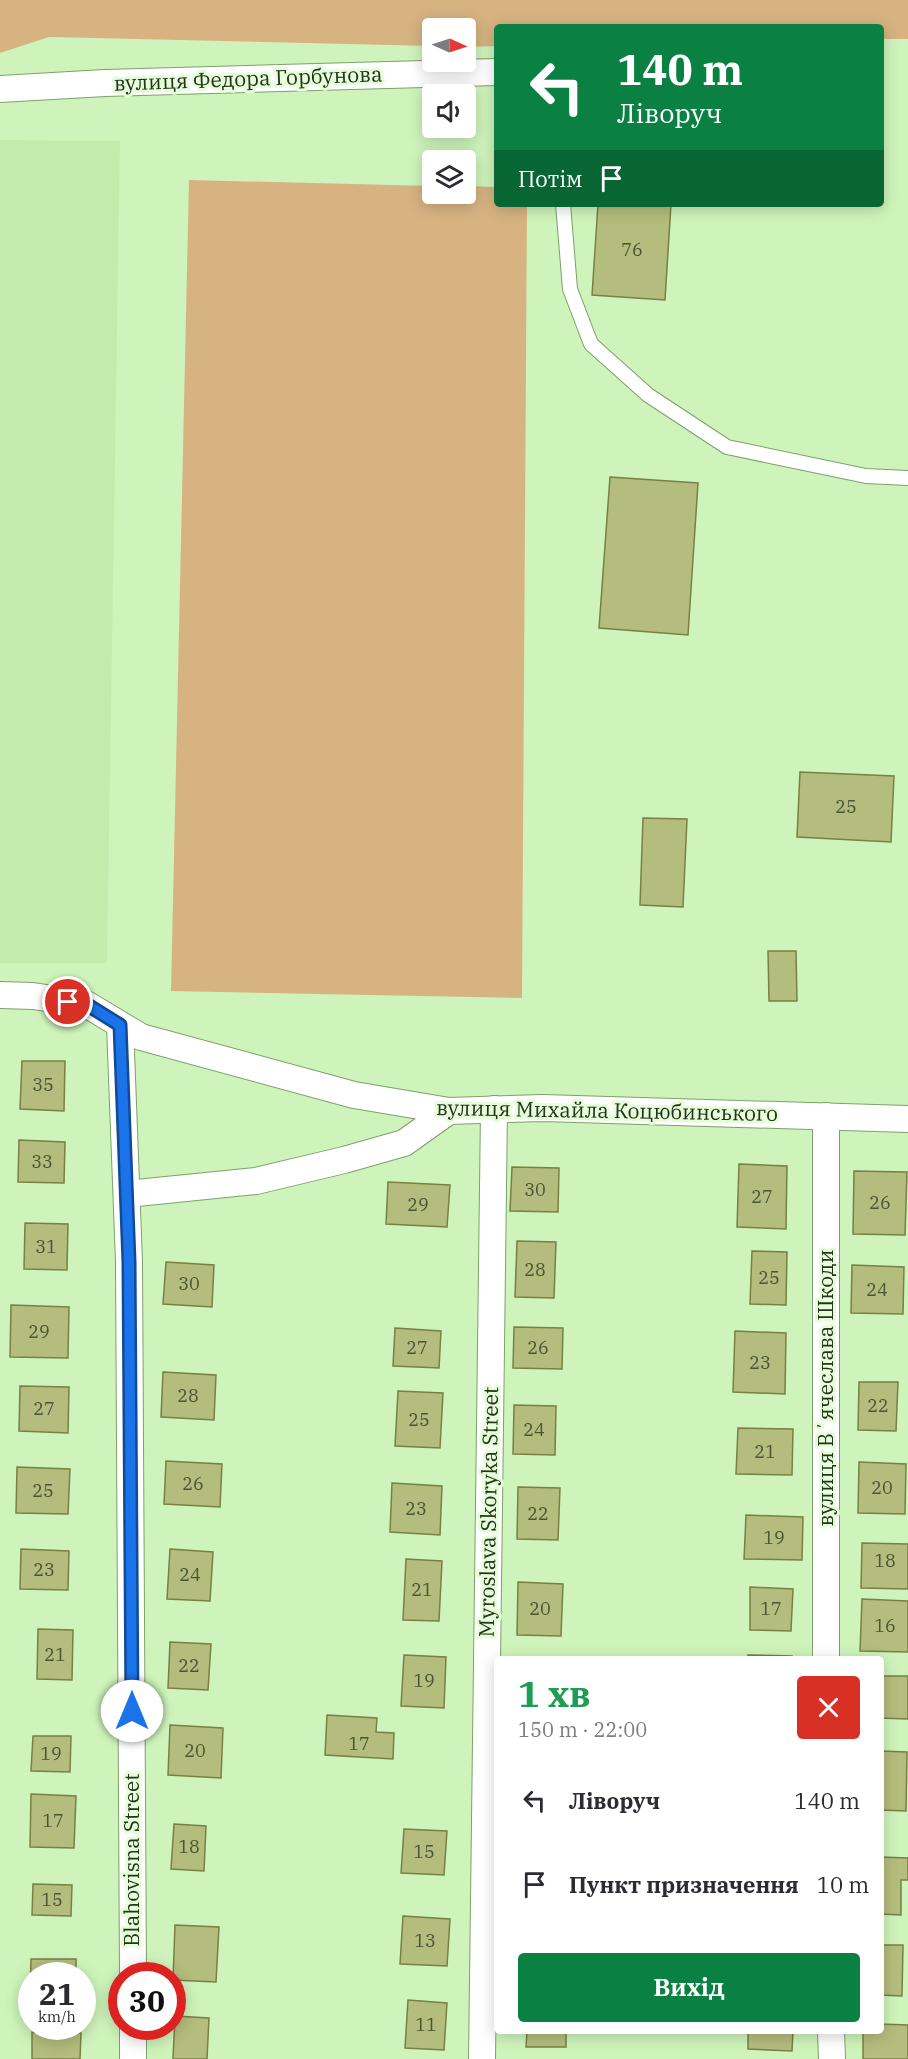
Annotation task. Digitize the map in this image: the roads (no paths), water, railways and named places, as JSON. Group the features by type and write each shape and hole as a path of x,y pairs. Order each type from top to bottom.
{"street":[{"name":"вулиця Федора Горбунова","path":"0,88 494,72"},
{"name":"вулиця Михайла Коцюбинського","path":"0,995 33,996 86,1004 141,1037 354,1095 448,1111 543,1107 908,1119"},
{"name":"Blahovisna Street","path":"120,1025 129,1262 133,1962"},
{"name":"Myroslava Skoryka Street","path":"482,2059 494,1109"},
{"path":"127,1194 256,1181 344,1160 404,1143 448,1111"},
{"name":"вулиця Вʼячеслава Шкоди","path":"826,1116 826,1656"},
{"path":"831,2034 832,2059"},
{"path":"133,2040 133,2059"}],"lane":[{"path":"563,207 570,289 591,344 648,395 727,447 866,476 908,478"}]}
